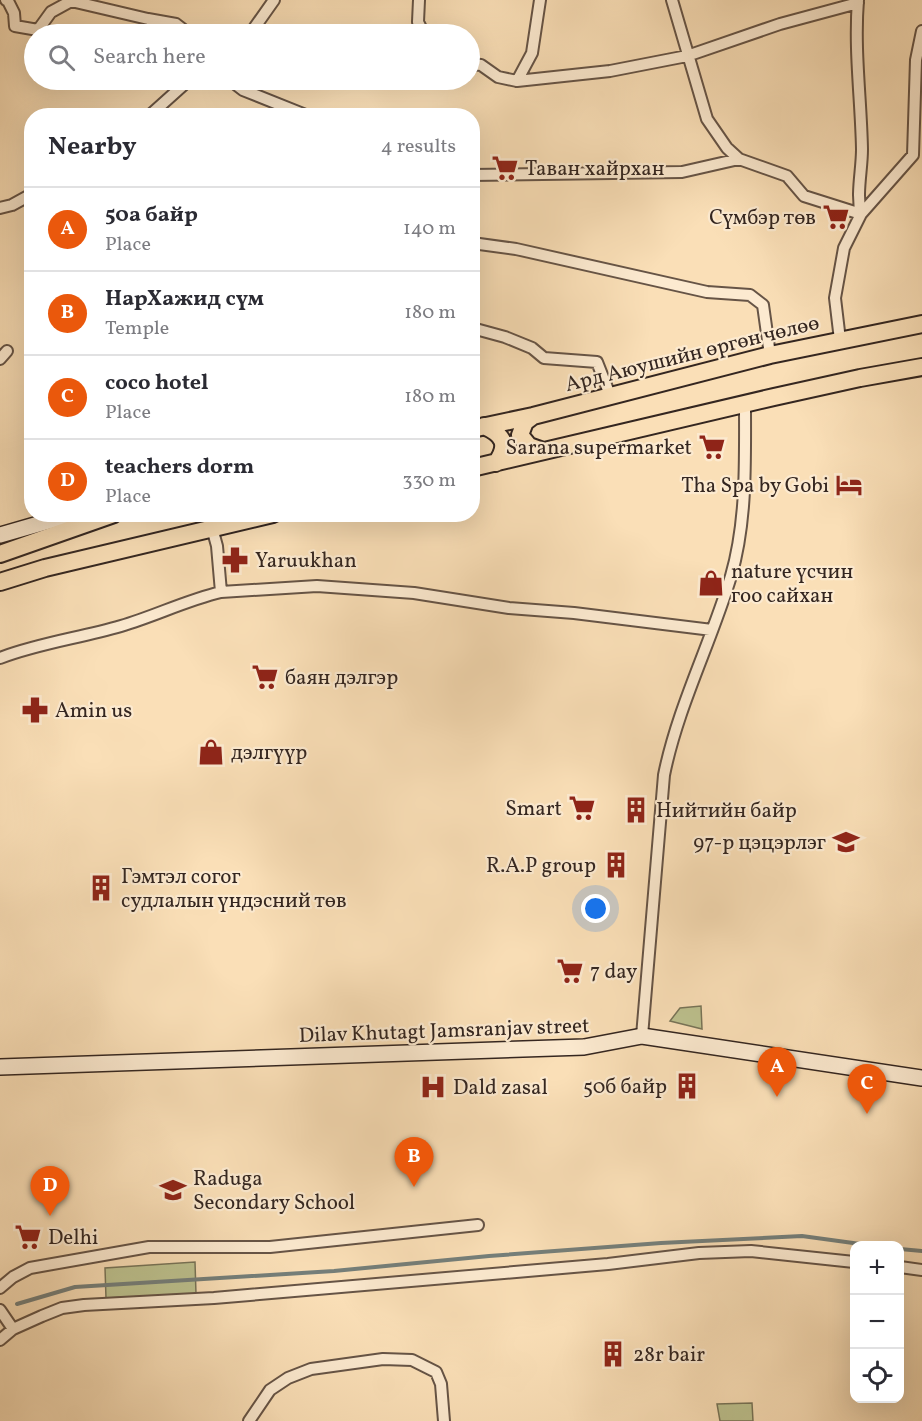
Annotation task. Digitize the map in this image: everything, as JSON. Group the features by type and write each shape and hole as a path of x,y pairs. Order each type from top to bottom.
{"main road":[{"name":"Ард Аюушийн өргөн чөлөө","path":"480,428 770,355 922,324"},
{"path":"480,466 860,378 922,367"},
{"path":"532,416 525,422 520,435 529,446 543,451"},
{"path":"480,428 496,431 501,436 504,445 502,455 495,463"},
{"path":"0,535 46,522"},
{"path":"0,554 91,522"},
{"path":"0,581 238,522"},
{"name":"Dilav Khutagt Jamsranjav street","path":"0,1067 584,1047 642,1036 922,1078"}],"street":[{"path":"6,0 14,13 15,26 24,28"},
{"path":"257,24 274,0"},
{"path":"419,0 419,24"},
{"path":"517,81 532,53 540,0"},
{"path":"672,0 707,119 727,148 739,159 787,176 804,196 861,214"},
{"path":"42,24 51,12 70,1 176,24"},
{"path":"480,65 498,77 517,81 610,71 687,56 780,24 858,2 855,30 862,165 858,202 861,214"},
{"path":"840,340 835,298 844,248 861,214 913,156 916,60 922,31"},
{"path":"158,108 178,90"},
{"path":"243,90 288,108"},
{"path":"480,175 682,172 739,159"},
{"path":"908,161 922,161"},
{"path":"0,208 24,198"},
{"path":"480,244 516,249 707,292 750,295 763,305 770,355"},
{"path":"480,331 532,348 544,358 597,362 610,394"},
{"path":"642,1036 664,775 671,741 731,574 743,513 745,404"},
{"path":"212,528 217,546 221,592"},
{"path":"0,658 47,642 121,626 206,595 317,586 414,593 509,608 574,613 712,630"},
{"path":"0,1288 13,1277 30,1268 149,1247 270,1247 478,1225"},
{"path":"0,1340 13,1329 62,1308 84,1305 214,1298 609,1264 699,1253 751,1251 850,1261"},
{"path":"904,1268 922,1270"},
{"path":"0,1310 13,1329"},
{"path":"249,1421 270,1390 288,1378 311,1369 383,1359 412,1360 436,1372 441,1384 444,1421"}],"green space":[{"path":"701,1006 702,1029 670,1021 680,1008"},
{"path":"195,1262 196,1294 106,1298 105,1268"},
{"path":"752,1403 753,1421 720,1421 717,1404"}],"waterway":[{"path":"17,1304 75,1287 334,1271 661,1243 802,1236 850,1243"},
{"path":"904,1249 922,1251"}],"place":[{"name":"Таван хайрхан","path":"505,168"},
{"name":"Сүмбэр төв","path":"836,217"},
{"name":"Sarana supermarket","path":"712,447"},
{"name":"Tha Spa by Gobi","path":"849,485"},
{"name":"Yaruukhan","path":"235,560"},
{"name":"nature үсчин гоо сайхан","path":"711,583"},
{"name":"баян дэлгэр","path":"265,677"},
{"name":"Amin us","path":"35,710"},
{"name":"дэлгүүр","path":"211,752"},
{"name":"Smart","path":"582,808"},
{"name":"Нийтийн байр","path":"636,810"},
{"name":"97-р цэцэрлэг","path":"846,842"},
{"name":"R.A.P group","path":"616,865"},
{"name":"Гэмтэл согог судлалын үндэсний төв","path":"101,888"},
{"name":"7 day","path":"570,971"},
{"name":"50б байр","path":"687,1086"},
{"name":"Dald zasal","path":"433,1087"},
{"name":"50а байр","path":"777,1097"},
{"name":"coco hotel","path":"867,1114"},
{"name":"НарХажид сүм","path":"414,1187"},
{"name":"Raduga Secondary School","path":"173,1190"},
{"name":"teachers dorm","path":"50,1216"},
{"name":"Delhi","path":"28,1237"},
{"name":"28r bair","path":"613,1354"}]}
